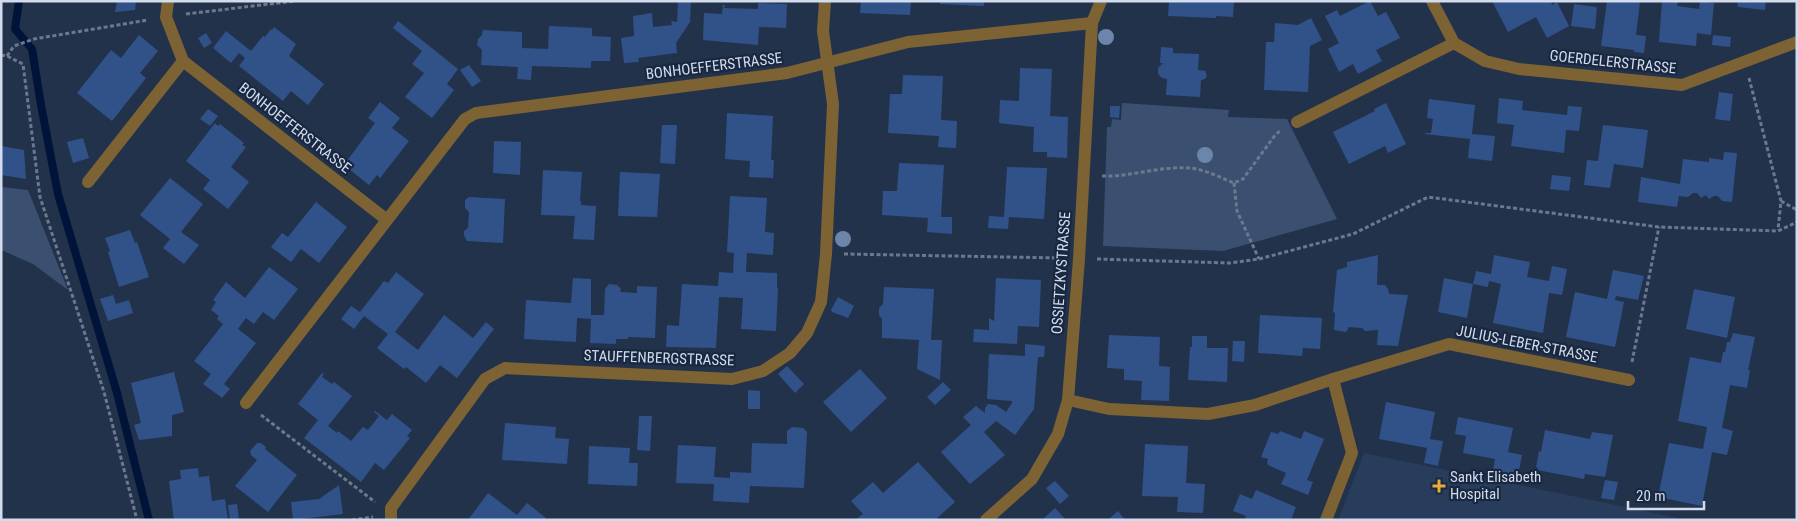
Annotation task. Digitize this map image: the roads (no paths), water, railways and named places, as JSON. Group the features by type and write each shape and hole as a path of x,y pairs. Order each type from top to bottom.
{"street":[{"path":"88,182 183,61 166,17 168,1"},
{"name":"STAUFFENBERGSTRASSE","path":"391,517 391,508 485,379 505,368 732,379 763,371 790,353 807,333 821,302 826,254 833,104 823,30 825,1"},
{"name":"OSSIETZKYSTRASSE","path":"986,520 1032,479 1058,434 1068,400 1079,259 1092,22 1101,1"},
{"path":"1297,122 1454,43 1432,1"},
{"name":"BONHOEFFERSTRASSE","path":"246,404 465,119 476,113 787,73 908,42 1092,22"},
{"name":"GOERDELERSTRASSE","path":"1454,43 1485,61 1519,69 1682,85 1797,42"},
{"name":"BONHOEFFERSTRASSE","path":"183,61 388,220"},
{"name":"JULIUS-LEBER-STRASSE","path":"1068,400 1109,409 1208,414 1255,405 1448,344 1629,380"},
{"path":"1326,520 1352,453 1333,379"}],"waterway":[{"path":"19,1 15,29 32,49 58,194 117,393 149,520"}],"place":[{"name":"Sankt Elisabeth Hospital","path":"1439,486"}]}
